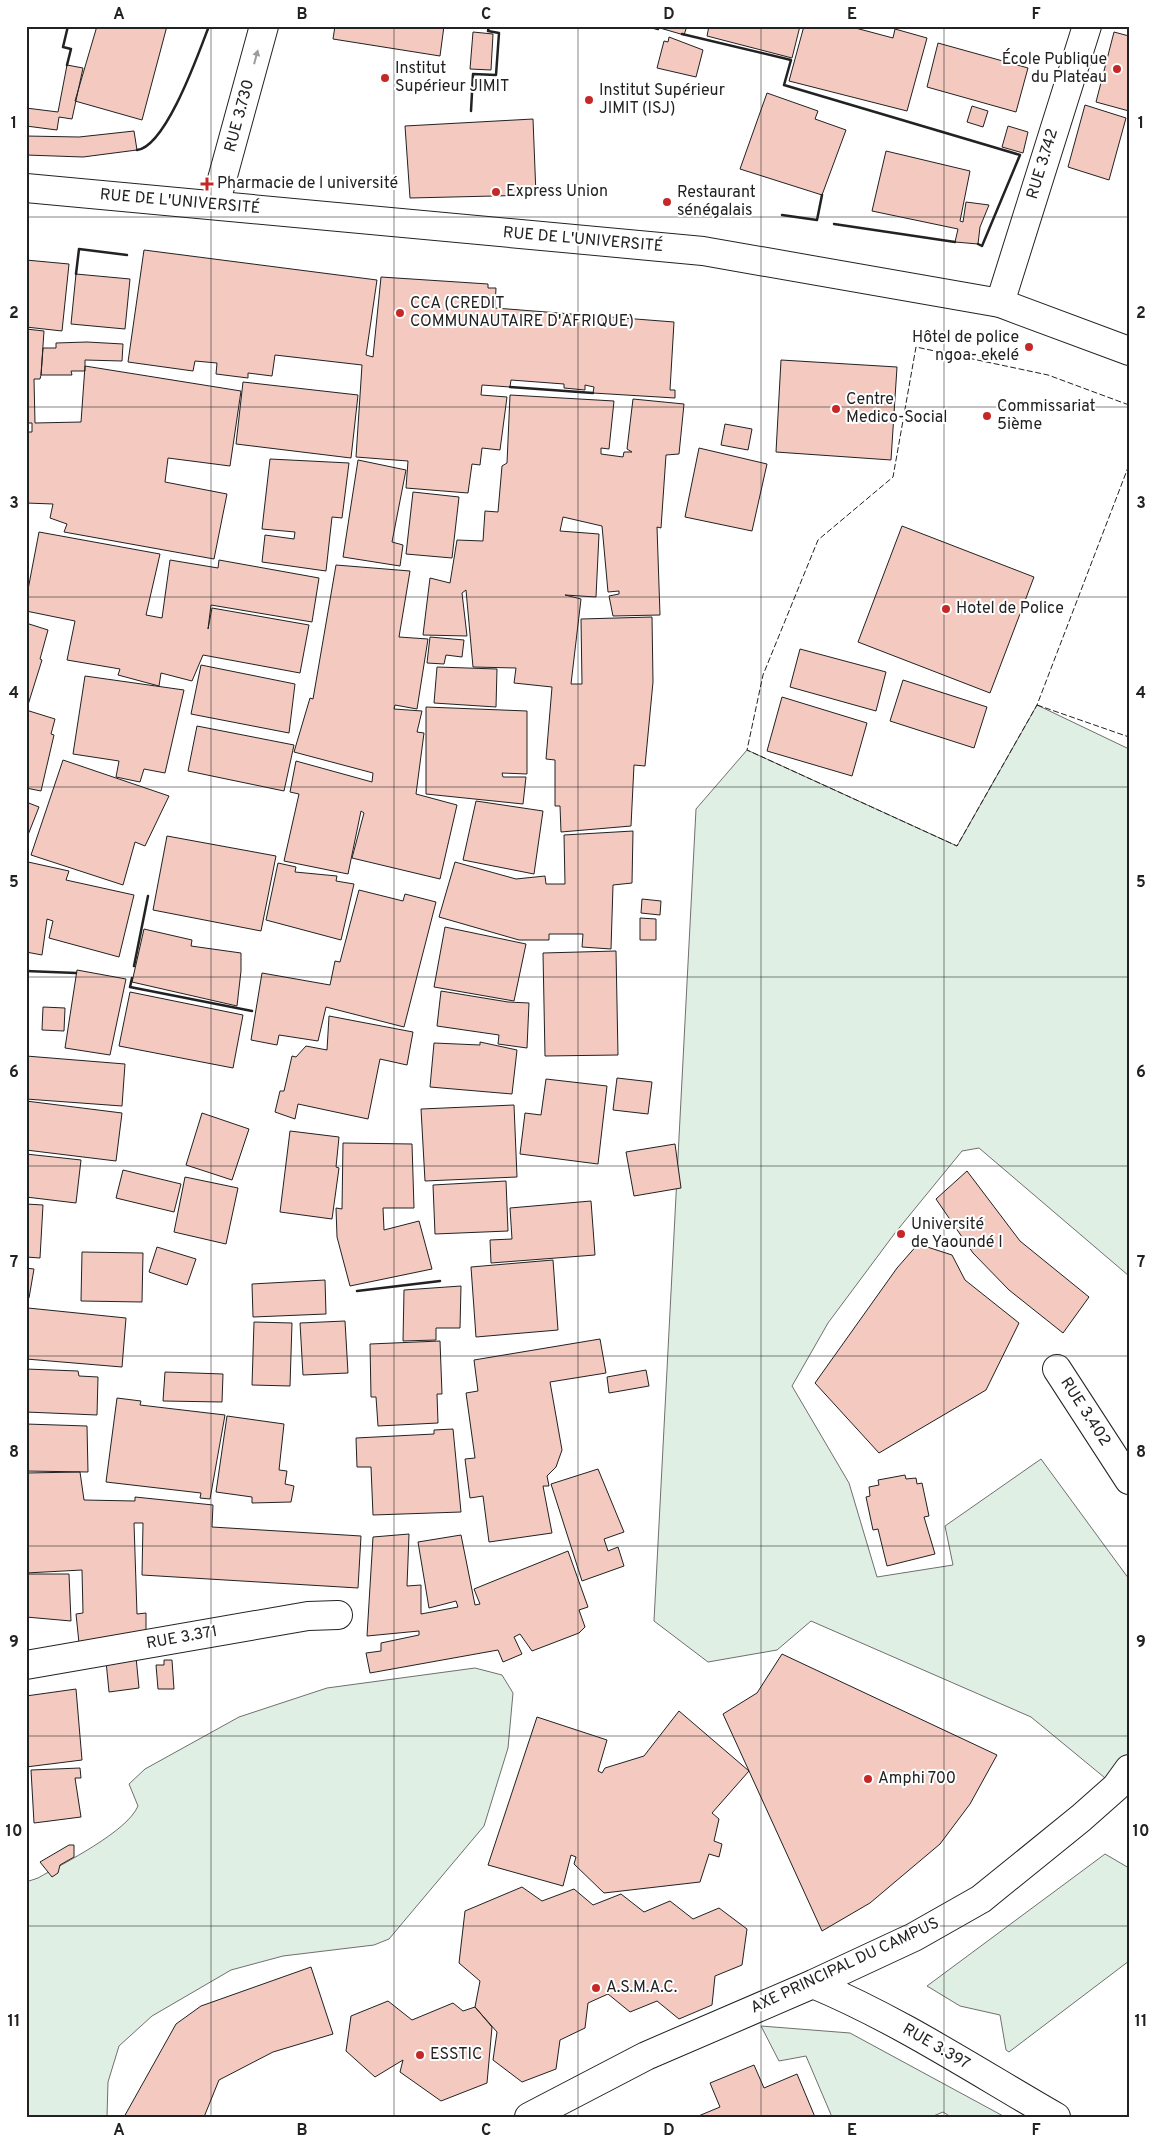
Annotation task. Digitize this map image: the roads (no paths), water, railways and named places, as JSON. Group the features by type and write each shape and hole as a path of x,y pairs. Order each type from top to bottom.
{"street":[{"name":"RUE 3.730","path":"215,205 264,26"},
{"name":"RUE 3.742","path":"1000,303 1087,26"},
{"name":"RUE DE L'UNIVERSITÉ","path":"26,188 703,251 1000,303 1129,351"},
{"name":"RUE 3.402","path":"1057,1369 1129,1480"},
{"name":"RUE 3.371","path":"26,1665 308,1616 338,1615"},
{"name":"AXE PRINCIPAL DU CAMPUS","path":"529,2117 646,2056 813,1984 914,1937 981,1899 1081,1818 1116,1787 1129,1769"},
{"name":"RUE 3.397","path":"813,1984 854,2002 922,2037 1056,2117"}],"place":[{"name":"École Publique du Plateau","path":"1117,69"},
{"name":"Institut Supérieur JIMIT","path":"385,78"},
{"name":"Institut Supérieur JIMIT (ISJ)","path":"589,100"},
{"name":"Pharmacie de l université","path":"207,184"},
{"name":"Express Union","path":"496,192"},
{"name":"Restaurant sénégalais","path":"667,202"},
{"name":"CCA (CREDIT COMMUNAUTAIRE D'AFRIQUE)","path":"400,313"},
{"name":"Hôtel de police ngoa- ekelé","path":"1029,347"},
{"name":"Centre Medico-Social","path":"836,409"},
{"name":"Commissariat 5ième","path":"987,416"},
{"name":"Hotel de Police","path":"946,609"},
{"name":"Université de Yaoundé I","path":"901,1234"},
{"name":"Amphi 700","path":"868,1779"},
{"name":"A.S.M.A.C.","path":"596,1988"},
{"name":"ESSTIC","path":"420,2055"}]}
